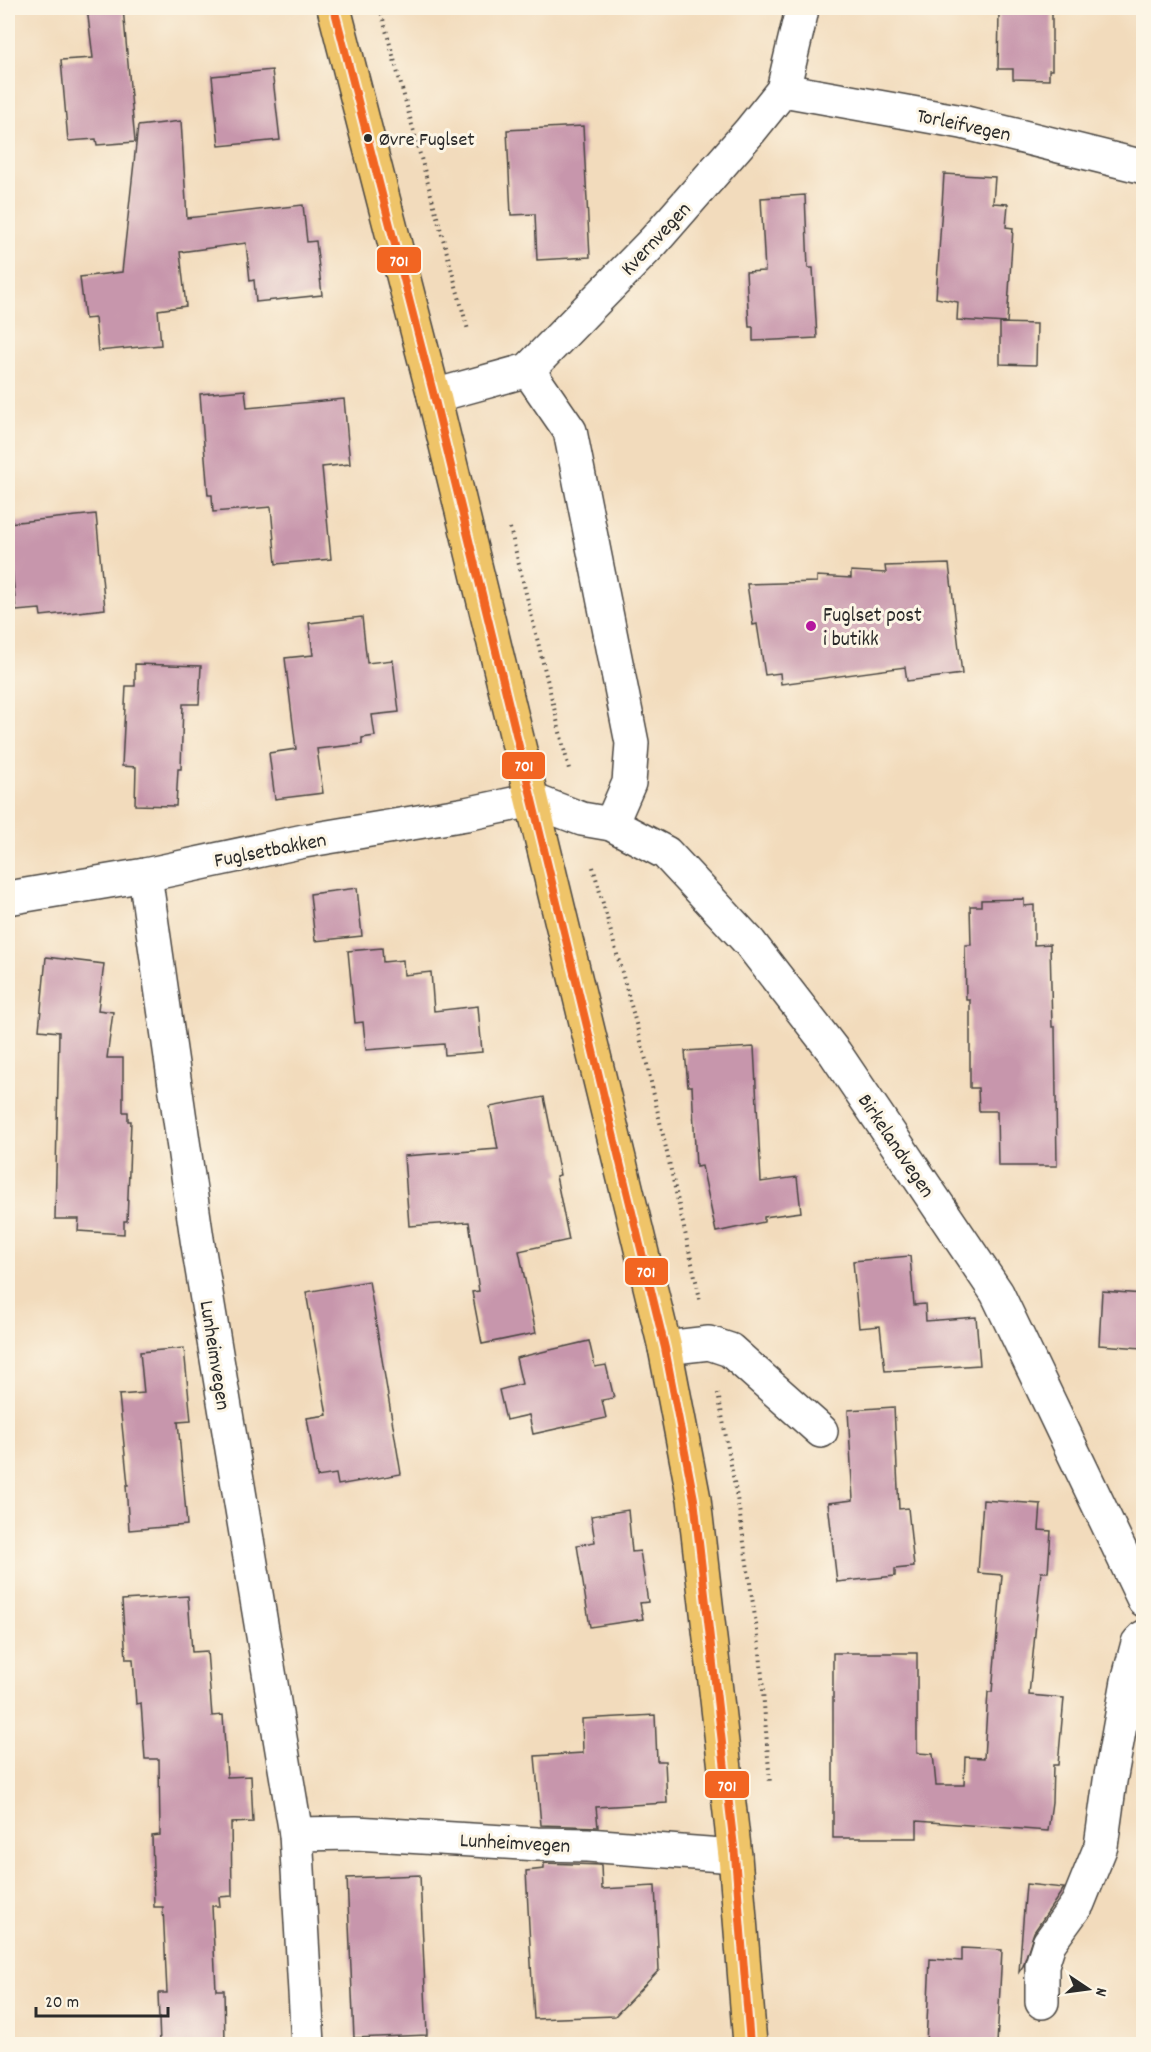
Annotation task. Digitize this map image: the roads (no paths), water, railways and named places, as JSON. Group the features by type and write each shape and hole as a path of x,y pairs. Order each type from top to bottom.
{"main road":[{"path":"334,8 434,396 665,1348 694,1499 735,1856 750,2044"}],"street":[{"name":"Kvernvegen","path":"528,370 654,241 783,90 801,14 800,8"},
{"name":"Torleifvegen","path":"783,90 962,122 1143,167"},
{"path":"434,396 528,370 570,431 632,743 629,783 611,824"},
{"name":"Birkelandvegen","path":"532,800 582,819 611,824 666,853 750,943 836,1053 997,1293 1143,1600"},
{"name":"Fuglsetbakken","path":"8,898 145,875 304,841 466,814 532,800"},
{"name":"Lunheimvegen","path":"145,875 197,1239 296,1834 308,2044"},
{"path":"665,1348 709,1343 730,1350 821,1431"},
{"path":"1042,2001 1042,1965 1049,1943 1078,1903 1101,1846 1128,1681 1138,1643 1143,1637"},
{"name":"Lunheimvegen","path":"296,1834 356,1833 587,1845 735,1856"}],"place":[{"name":"Øvre Fuglset","path":"368,138"},
{"name":"Fuglset post i butikk","path":"811,626"}]}
